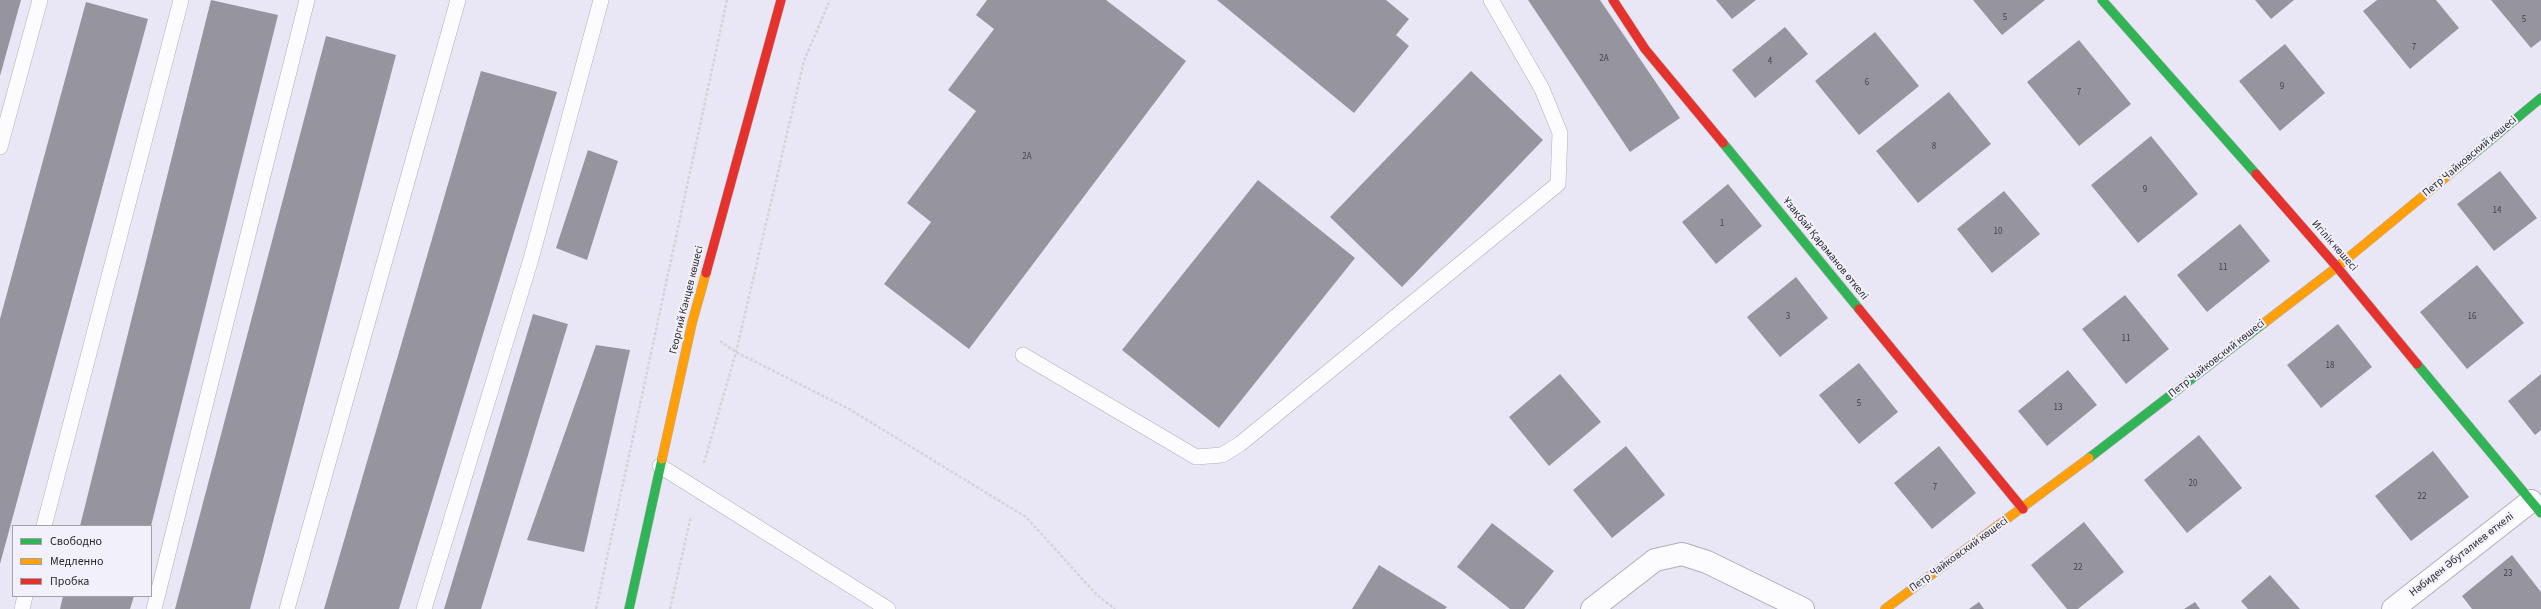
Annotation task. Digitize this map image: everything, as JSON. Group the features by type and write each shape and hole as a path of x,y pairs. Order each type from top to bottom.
{"street":[{"name":"Георгий Канцев көшесі","path":"629,609 692,323 780,0"},
{"name":"Ұзақбай Қараманов өткелі","path":"1613,0 1645,48 2022,509"},
{"name":"Игілік көшесі","path":"2102,0 2337,267 2536,507"},
{"name":"Петр Чайковский көшесі","path":"1885,609 2022,509 2337,267 2541,98"},
{"name":"Нәбиден Әбуталиев өткелі","path":"2393,609 2536,507"},
{"path":"1592,609 1655,560 1682,554 1707,562 1803,609"}],"lane":[{"path":"0,147 40,0"},
{"path":"44,525 181,0"},
{"path":"154,609 307,0"},
{"path":"287,609 458,0"},
{"path":"424,609 531,259 601,0"},
{"path":"1023,355 1196,457 1222,455 1240,444 1558,184 1560,133 1542,89 1491,0"},
{"path":"660,466 888,609"},
{"path":"22,609 26,597"}],"path":[{"path":"596,609 727,0"},
{"path":"670,609 697,490 736,352 804,61 830,0"},
{"path":"692,323 736,352 849,409 1026,517 1097,595 1115,609"}],"building":[{"path":"0,0 21,0 0,76"},
{"path":"211,0 278,15 151,525 80,525"},
{"path":"987,0 1106,0 1186,61 969,349 884,284 931,222 907,203 976,111 948,90 994,29 976,15"},
{"path":"1217,0 1386,0 1409,19 1396,35 1409,46 1354,113"},
{"path":"1528,0 1600,0 1680,118 1630,152"},
{"path":"1716,0 1756,0 1732,19"},
{"path":"1973,0 2045,0 2002,35"},
{"path":"2255,0 2294,0 2271,19"},
{"path":"2377,0 2436,0 2459,28 2410,69 2363,11"},
{"path":"2491,0 2541,0 2541,40 2531,48"},
{"path":"86,2 148,19 0,564 0,319"},
{"path":"1785,27 1808,54 1755,98 1732,70"},
{"path":"1875,32 1919,86 1859,135 1815,81"},
{"path":"326,36 396,55 250,609 175,609"},
{"path":"2079,40 2131,104 2079,146 2027,82"},
{"path":"2285,44 2325,93 2280,131 2239,81"},
{"path":"481,71 557,92 399,609 324,609"},
{"path":"1471,71 1543,140 1402,287 1330,217"},
{"path":"1949,92 1991,144 1918,203 1876,151"},
{"path":"2151,136 2198,194 2138,243 2091,185"},
{"path":"588,150 618,161 587,260 556,248"},
{"path":"2500,171 2537,218 2494,251 2457,204"},
{"path":"1258,180 1355,258 1219,428 1122,350"},
{"path":"1728,184 1762,226 1716,264 1682,222"},
{"path":"2004,191 2040,234 1992,273 1957,229"},
{"path":"2240,224 2270,261 2207,312 2177,275"},
{"path":"2477,265 2524,323 2467,369 2420,312"},
{"path":"1796,277 1828,318 1780,357 1747,317"},
{"path":"2125,295 2169,349 2126,384 2082,329"},
{"path":"533,314 568,324 481,609 444,609"},
{"path":"2338,324 2372,367 2321,408 2287,365"},
{"path":"596,345 630,350 584,552 527,540"},
{"path":"1859,363 1898,412 1859,444 1819,395"},
{"path":"2068,370 2097,405 2047,446 2018,411"},
{"path":"1560,374 1601,422 1549,466 1509,417"},
{"path":"2541,374 2541,430 2535,435 2508,401"},
{"path":"2199,435 2242,488 2187,533 2144,480"},
{"path":"1626,446 1665,495 1612,538 1573,490"},
{"path":"1939,446 1976,493 1932,529 1894,483"},
{"path":"2433,451 2469,497 2411,541 2375,496"},
{"path":"2084,522 2124,572 2078,609 2067,609 2031,565"},
{"path":"1492,523 1554,571 1524,609 1510,609 1457,567"},
{"path":"2512,555 2541,592 2541,609 2472,609 2462,596"},
{"path":"1379,565 1447,607 1445,609 1352,609"},
{"path":"2270,575 2300,609 2248,609 2241,601"},
{"path":"63,597 134,597 130,609 60,609"},
{"path":"1979,602 1984,609 1969,609"},
{"path":"2195,602 2200,609 2184,609"}],"traffic: fast":[{"path":"2102,0 2256,174"},
{"path":"2457,168 2541,98"},
{"path":"1723,143 1859,309"},
{"path":"2089,458 2264,323"},
{"path":"2417,364 2541,513"},
{"path":"629,609 662,459"}],"traffic: slow":[{"path":"2264,323 2337,267 2457,168"},
{"path":"662,459 692,323 706,273"},
{"path":"1885,609 2089,458"}],"traffic: jam":[{"path":"706,273 781,0"},
{"path":"1613,0 1645,49 1723,143"},
{"path":"2256,174 2337,267 2417,364"},
{"path":"1859,309 2023,509"}]}
